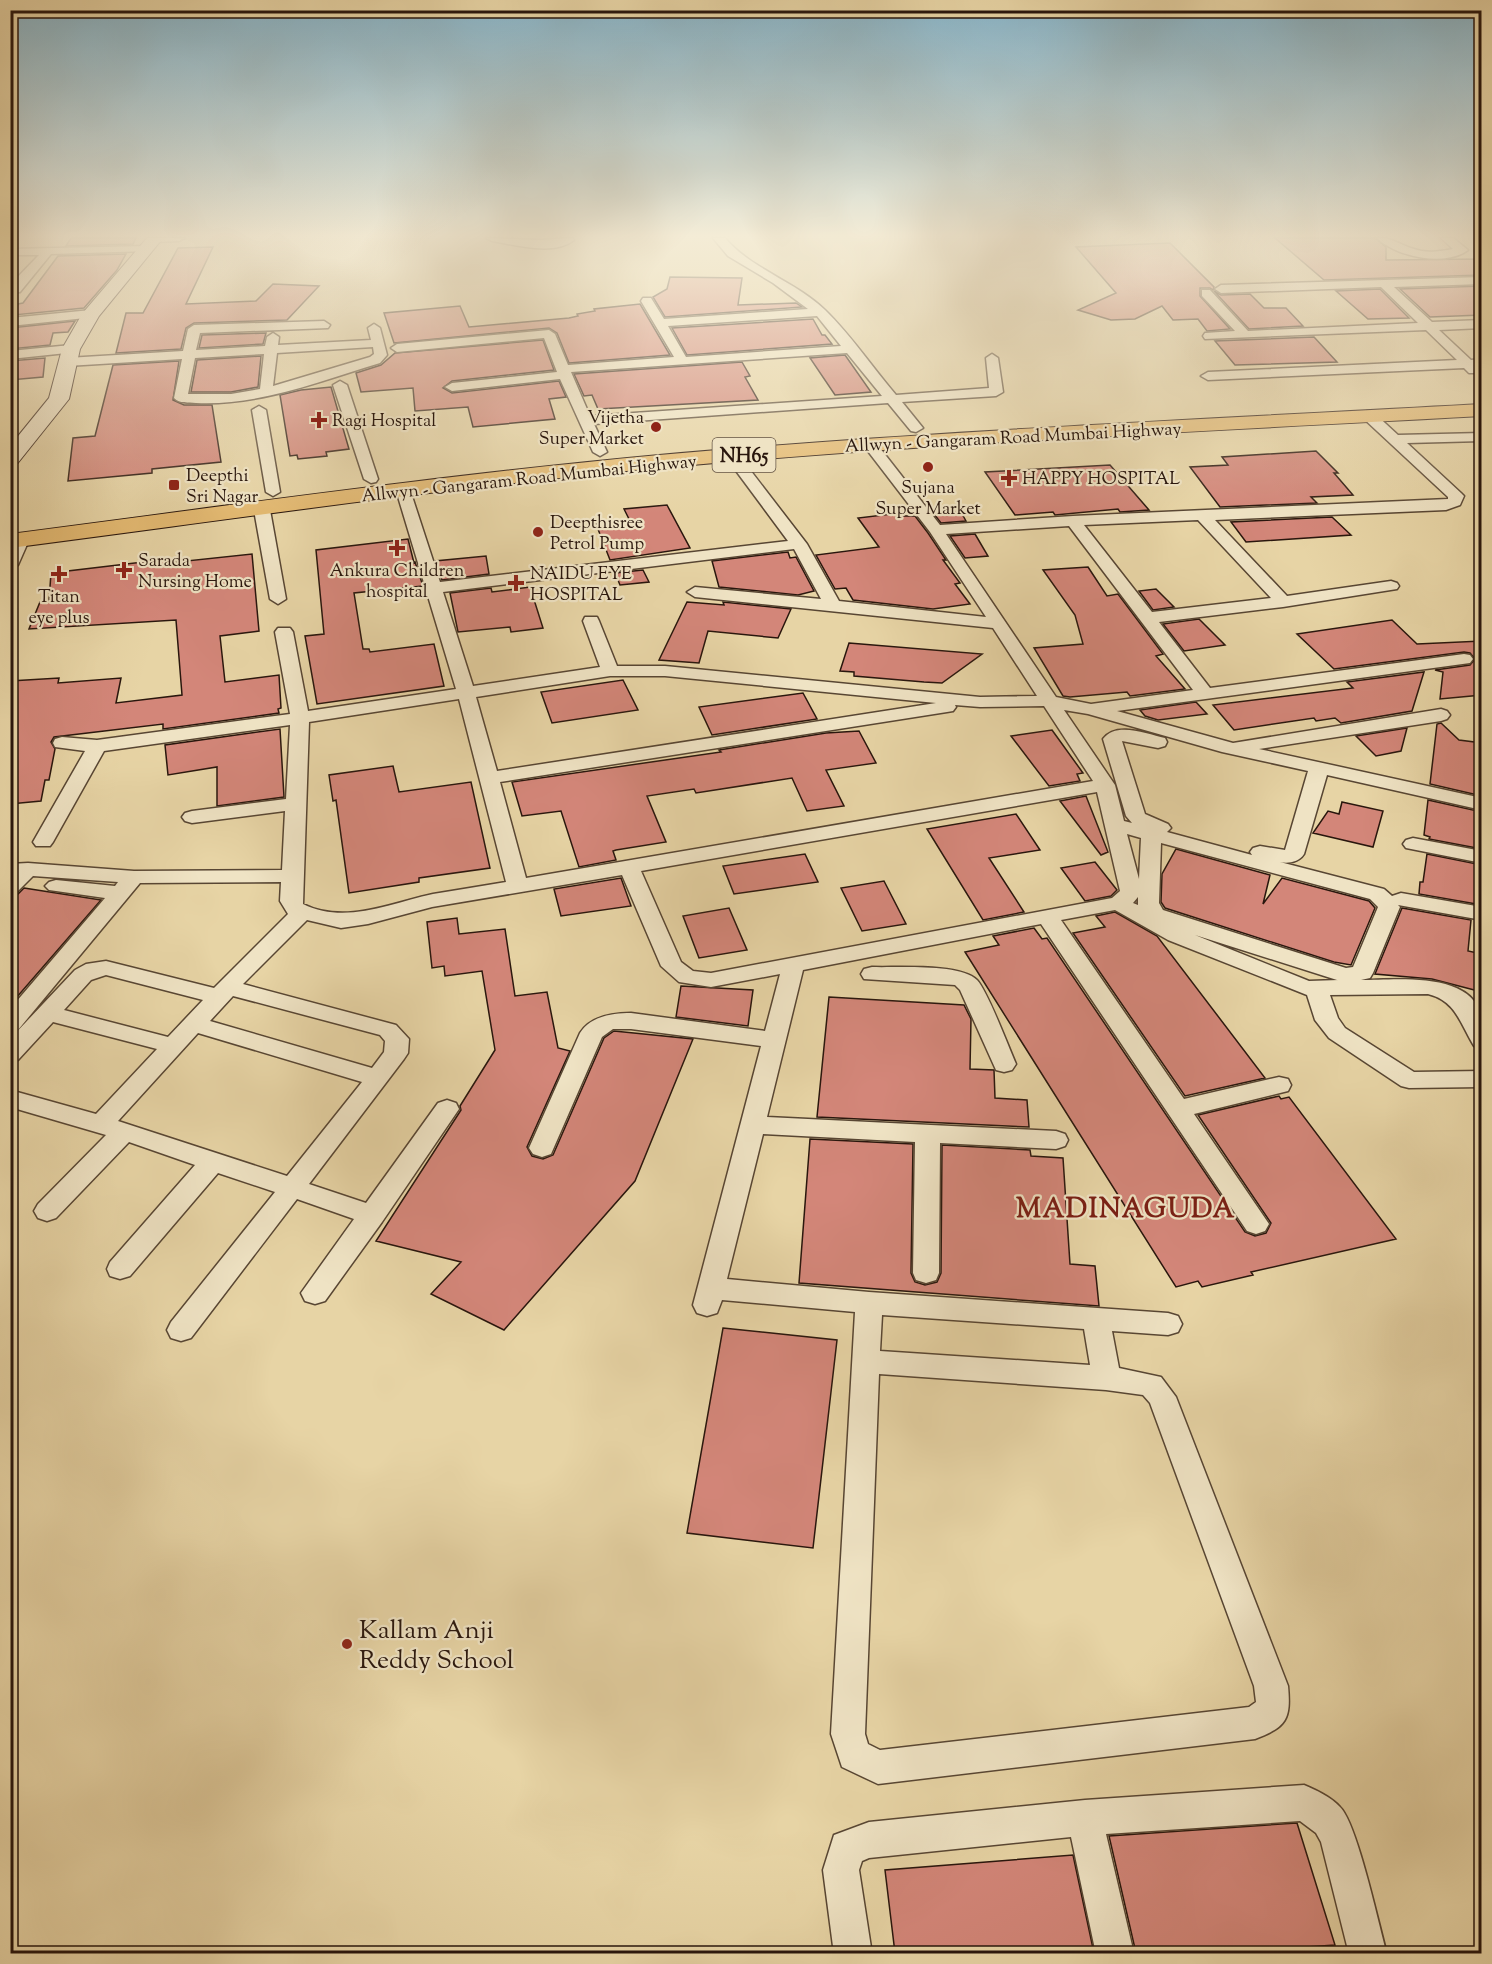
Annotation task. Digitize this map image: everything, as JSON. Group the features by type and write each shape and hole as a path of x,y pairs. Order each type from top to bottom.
{"highway":[{"name":"Allwyn - Gangaram Road Mumbai Highway","path":"268,501 371,480 600,452 916,428 1482,396"},
{"name":"Allwyn - Gangaram Road Mumbai Highway","path":"14,536 268,501 403,490 633,464 870,446 1482,410"}],"street":[{"path":"10,460 56,404 69,356 83,330"},
{"path":"194,330 181,398 206,401 266,392 375,360 381,355 375,330"},
{"path":"266,392 274,330"},
{"path":"664,330 682,360"},
{"path":"834,330 916,428"},
{"path":"1240,330 1245,335"},
{"path":"1209,336 1354,330"},
{"path":"1433,330 1475,364 1482,377"},
{"path":"397,348 549,334 600,452"},
{"path":"10,356 188,355 379,343"},
{"path":"452,387 682,360 850,349"},
{"path":"586,420 996,392 992,358"},
{"path":"1209,376 1475,364"},
{"path":"340,385 371,480"},
{"path":"259,410 278,599"},
{"path":"936,530 1073,521 1446,505 1455,502 1456,496 1368,415"},
{"path":"1394,439 1482,437"},
{"path":"629,867 672,966 687,977 711,980 725,980 794,963 1118,903 1131,891 1105,785 1047,701 936,530 870,446"},
{"path":"732,456 799,544 833,605"},
{"path":"403,490 466,692 518,886"},
{"path":"1202,515 1283,602"},
{"path":"1073,521 1204,692"},
{"path":"10,565 14,536"},
{"path":"434,588 799,544"},
{"path":"1148,618 1391,586"},
{"path":"695,592 998,624"},
{"path":"591,621 610,671"},
{"path":"284,632 300,718 291,901 294,908 302,912 341,921 368,917 432,901 1105,785"},
{"path":"1090,709 1464,659"},
{"path":"62,743 97,746 610,671 664,671 980,702 1047,701 1090,709 1229,748 1252,758"},
{"path":"489,778 980,702"},
{"path":"1229,748 1441,715"},
{"path":"1318,773 1294,854 1286,857 1275,856 1140,821 1136,816 1112,739 1118,735 1130,736 1482,804"},
{"path":"43,842 97,746"},
{"path":"192,817 296,804"},
{"path":"1115,825 1151,834 1377,894 1389,907 1362,973 1346,975 1155,915 1148,903 1151,834"},
{"path":"1413,844 1482,856"},
{"path":"18,877 127,885 293,876"},
{"path":"10,1024 127,885"},
{"path":"1401,899 1482,914"},
{"path":"1118,903 1176,935 1306,988 1346,986 1441,989 1449,992 1463,1005 1482,1040"},
{"path":"101,1124 223,992 302,912"},
{"path":"1046,915 1256,1224"},
{"path":"894,944 898,975"},
{"path":"794,963 709,1297 868,1303 1168,1324"},
{"path":"10,1054 83,975 94,969 106,968 388,1030 397,1039 396,1053 378,1078 180,1330"},
{"path":"872,974 953,977 967,983 973,991 1004,1064"},
{"path":"1316,988 1327,1020 1337,1033 1409,1080 1482,1079"},
{"path":"47,1013 174,1046"},
{"path":"542,1148 592,1033 601,1025 611,1021 631,1021 774,1040"},
{"path":"194,1024 378,1078"},
{"path":"1178,1109 1279,1085"},
{"path":"10,1098 125,1131 373,1215"},
{"path":"315,1293 447,1109"},
{"path":"752,1125 1056,1140"},
{"path":"47,1211 125,1131"},
{"path":"926,1273 928,1134"},
{"path":"120,1269 214,1160"},
{"path":"866,1362 1106,1378 1151,1385 1162,1397 1271,1686 1273,1710 1255,1723 878,1767 854,1755 848,1734 868,1303"},
{"path":"1096,1319 1106,1378"},
{"path":"853,1953 841,1870 847,1848 869,1840 1085,1818 1304,1803 1329,1820 1368,1953"},
{"path":"1085,1818 1115,1953"}],"building":[{"path":"10,330 69,330 68,332 53,333 50,345 10,349"},
{"path":"122,330 186,330 181,349 116,353"},
{"path":"390,330 532,330 394,343"},
{"path":"552,330 655,330 670,355 569,363 557,333"},
{"path":"673,330 819,330 832,344 687,355"},
{"path":"266,333 263,344 199,348 202,335"},
{"path":"1314,337 1337,362 1235,365 1215,341"},
{"path":"543,340 554,370 452,381 443,388 452,393 559,381 566,397 549,399 555,419 473,427 468,407 415,411 413,388 361,392 356,373 381,365 395,353"},
{"path":"845,355 871,392 835,395 810,358"},
{"path":"261,356 258,387 231,392 191,392 197,360"},
{"path":"45,358 43,377 10,380 10,361"},
{"path":"179,361 173,400 184,405 212,405 221,462 152,469 152,473 68,481 73,438 95,436 113,365"},
{"path":"742,362 750,376 745,377 758,400 598,409 592,395 584,396 574,374"},
{"path":"331,387 349,449 326,452 327,456 298,459 297,455 290,456 280,395"},
{"path":"1316,451 1338,473 1334,473 1353,495 1311,497 1317,503 1220,507 1190,467 1228,465 1222,457"},
{"path":"1110,465 1149,510 1120,512 1118,509 1055,515 1053,512 1015,515 985,472"},
{"path":"667,505 690,548 610,560 596,524 630,521 624,509"},
{"path":"961,512 966,521 941,523 934,514"},
{"path":"900,513 903,516 915,516 946,560 943,560 960,583 955,584 970,604 933,609 853,600 846,588 835,589 816,555 879,547 858,518"},
{"path":"1332,517 1351,535 1246,542 1231,522"},
{"path":"975,534 988,556 965,558 950,536"},
{"path":"408,539 423,586 354,593 363,649 369,649 370,652 434,644 444,686 317,704 305,636 324,634 316,550"},
{"path":"788,552 790,558 796,557 814,591 798,595 719,587 712,561"},
{"path":"252,554 259,631 220,636 225,682 279,675 281,708 278,709 279,713 163,729 163,724 54,737 51,742 55,749 49,780 45,780 41,801 10,804 10,681 59,678 58,683 121,678 116,703 182,695 176,620 29,629 40,602 49,601 51,573 168,559 168,563"},
{"path":"486,556 489,574 442,580 435,561"},
{"path":"1088,567 1107,596 1118,594 1163,654 1156,656 1185,689 1130,696 1127,692 1063,696 1034,648 1083,644 1075,615 1043,570"},
{"path":"643,570 649,582 620,585 615,573"},
{"path":"530,587 543,628 511,632 510,627 458,632 450,593 491,588 492,592"},
{"path":"1156,589 1174,607 1153,610 1139,591"},
{"path":"687,602 724,605 723,602 791,609 778,638 708,631 699,663 659,660"},
{"path":"1199,619 1225,645 1184,651 1163,624"},
{"path":"1392,620 1417,644 1482,641 1482,695 1440,699 1443,672 1435,670 1470,665 1475,659 1470,653 1334,669 1297,634"},
{"path":"849,643 982,654 942,683 924,682 854,676 854,672 840,671"},
{"path":"1424,672 1412,711 1341,723 1335,718 1316,721 1314,718 1234,730 1213,705 1353,688 1347,682"},
{"path":"623,680 638,710 552,723 541,692"},
{"path":"803,693 817,719 712,735 699,707"},
{"path":"1196,702 1207,714 1158,720 1145,716 1140,710"},
{"path":"1441,723 1459,740 1482,743 1482,796 1430,784 1437,724"},
{"path":"1407,728 1401,751 1376,756 1356,736"},
{"path":"280,729 284,797 217,806 217,767 168,775 165,745"},
{"path":"1052,730 1083,773 1077,774 1080,781 1049,786 1011,736"},
{"path":"859,731 876,763 826,770 844,806 807,811 792,778 696,793 694,789 647,796 666,842 616,850 613,851 616,860 579,867 561,811 522,816 512,782 721,752 719,750 826,733"},
{"path":"393,766 399,792 471,782 490,868 419,878 419,882 349,893 336,800 333,801 329,775"},
{"path":"1086,796 1108,852 1101,855 1060,801"},
{"path":"1428,800 1482,812 1482,849 1429,839 1430,837 1424,835"},
{"path":"1342,802 1383,811 1373,847 1313,833 1328,811 1339,814"},
{"path":"1016,814 1040,850 989,858 1024,912 983,920 927,829"},
{"path":"1176,849 1270,875 1263,904 1282,878 1369,901 1375,908 1351,965 1334,962 1165,908 1161,902 1162,874"},
{"path":"805,854 818,882 734,894 723,866"},
{"path":"1427,854 1482,865 1482,905 1419,894"},
{"path":"1095,862 1117,890 1111,896 1085,901 1061,868"},
{"path":"621,878 631,906 561,916 554,889"},
{"path":"884,881 906,924 862,931 841,888"},
{"path":"24,888 101,900 10,1005 10,896 18,894"},
{"path":"729,908 747,950 699,958 683,916"},
{"path":"1402,908 1471,920 1468,951 1482,954 1482,992 1432,979 1375,974"},
{"path":"1115,912 1157,936 1265,1078 1185,1096 1073,933 1105,927 1096,916"},
{"path":"457,918 459,934 505,929 515,996 547,992 558,1048 570,1051 527,1147 532,1156 543,1159 553,1155 604,1038 614,1031 693,1039 635,1181 504,1330 431,1294 461,1262 376,1241 461,1110 460,1106 495,1050 482,971 445,976 444,966 432,968 427,922"},
{"path":"1034,928 1042,939 1047,938 1245,1232 1255,1236 1266,1233 1271,1223 1198,1115 1279,1096 1281,1099 1289,1097 1396,1239 1251,1272 1253,1275 1202,1287 1198,1281 1176,1287 965,952 999,945 993,936"},
{"path":"681,986 753,990 748,1026 676,1017"},
{"path":"829,997 964,1005 971,1019 970,1069 994,1070 995,1098 1027,1100 1029,1127 817,1117"},
{"path":"810,1139 913,1144 911,1273 915,1282 925,1285 937,1282 941,1273 942,1145 1030,1150 1031,1156 1063,1158 1070,1264 1095,1266 1099,1306 799,1283"},
{"path":"723,1328 837,1340 813,1548 687,1533"},
{"path":"1297,1823 1335,1945 1262,1950 1263,1953 1136,1953 1109,1836"},
{"path":"1073,1855 1094,1953 895,1953 885,1870"}],"place":[{"name":"Ragi Hospital","path":"319,420"},
{"name":"Vijetha Super Market","path":"656,427"},
{"name":"Sujana Super Market","path":"928,467"},
{"name":"HAPPY HOSPITAL","path":"1009,478"},
{"name":"Deepthi Sri Nagar","path":"174,485"},
{"name":"Deepthisree Petrol Pump","path":"538,532"},
{"name":"Ankura Children hospital","path":"397,548"},
{"name":"Sarada Nursing Home","path":"124,570"},
{"name":"Titan eye plus","path":"59,574"},
{"name":"NAIDU EYE HOSPITAL","path":"516,583"},
{"name":"Kallam Anji Reddy School","path":"347,1644"}],"district":[{"name":"MADINAGUDA","path":"1126,1208"}]}
